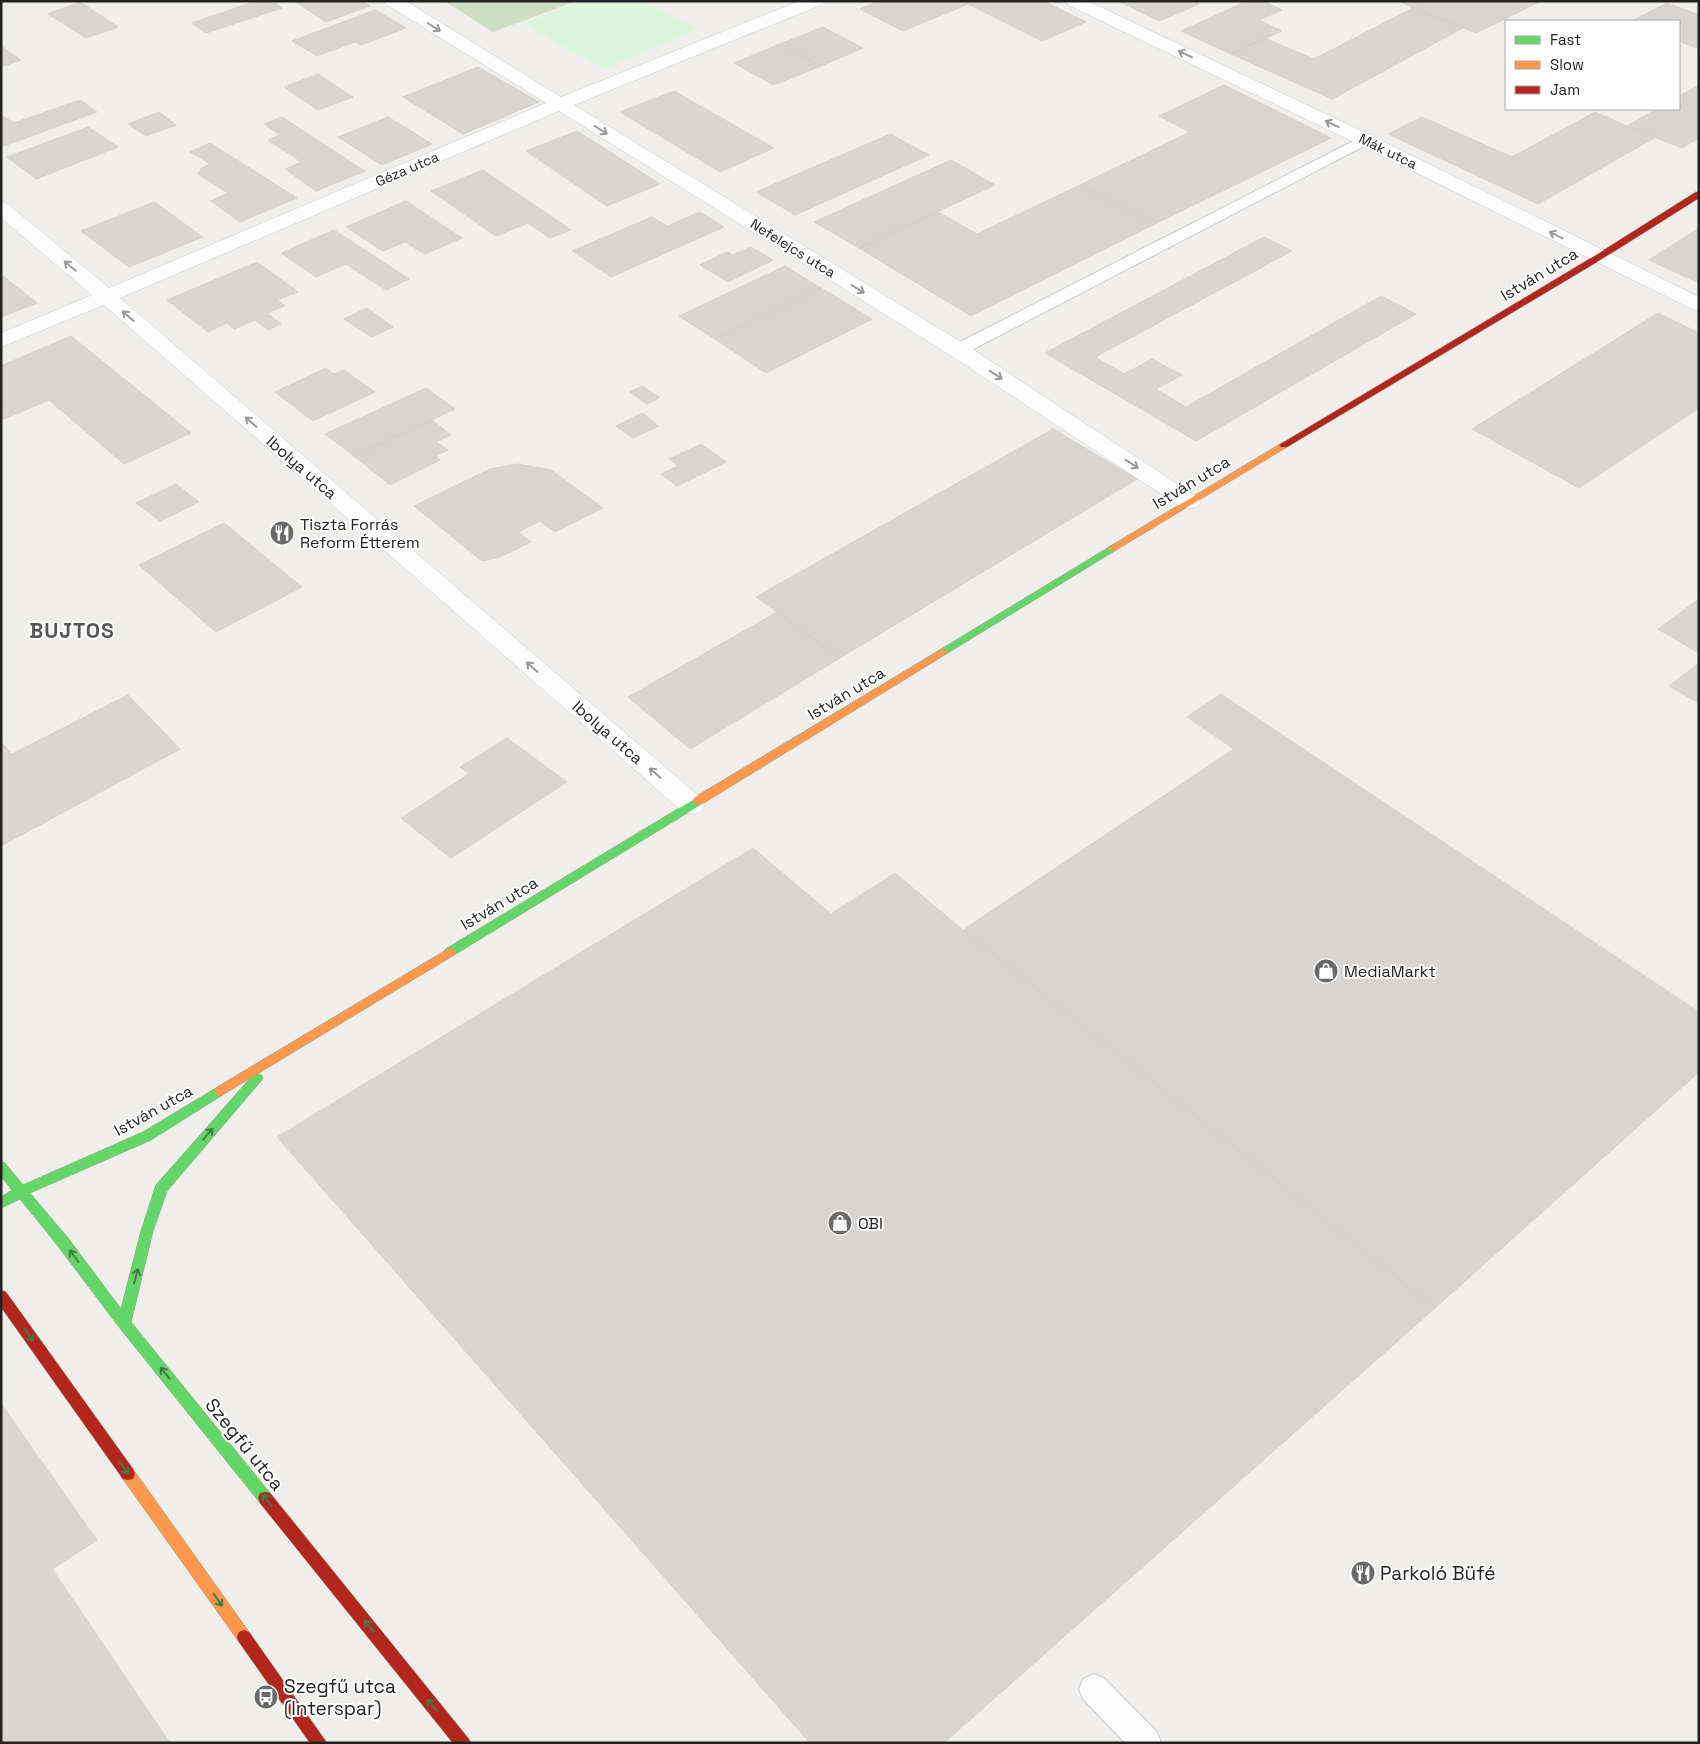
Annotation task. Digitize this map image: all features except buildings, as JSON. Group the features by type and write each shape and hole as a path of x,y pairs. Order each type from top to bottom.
{"street":[{"name":"Nefelejcs utca","path":"393,1 958,350 1189,502"},
{"name":"Géza utca","path":"1,341 560,104 815,1"},
{"name":"Mák utca","path":"1074,1 1365,140 1699,305"},
{"name":"István utca","path":"1,1203 20,1192 146,1136 1189,502 1599,257 1699,194"},
{"name":"Ibolya utca","path":"1,208 107,297 692,805"},
{"path":"124,1323 147,1231 161,1188 275,1057"},
{"name":"Szegfű utca","path":"1,1167 63,1242 124,1323 463,1743"},
{"path":"1,1296 319,1743"}],"lane":[{"path":"958,350 1365,140"},
{"path":"1094,1689 1146,1743"}],"green space":[{"path":"444,1 576,1 493,32"},
{"path":"580,1 643,1 698,29 604,69 523,24"}],"traffic: fast":[{"path":"942,652 1113,548"},
{"path":"450,952 698,801"},
{"path":"124,1323 147,1231 161,1189 257,1078"},
{"path":"1,1203 20,1192 147,1136 220,1091"},
{"path":"1,1167 63,1242 124,1323 265,1498"}],"traffic: slow":[{"path":"1113,548 1284,445"},
{"path":"698,801 942,652"},
{"path":"220,1091 450,952"},
{"path":"128,1474 244,1637"}],"traffic: jam":[{"path":"1284,445 1599,257 1699,194"},
{"path":"1,1296 128,1474"},
{"path":"265,1498 463,1743"},
{"path":"244,1637 319,1743"}],"place":[{"name":"Tiszta Forrás Reform Étterem","path":"282,533"},
{"name":"MediaMarkt","path":"1326,971"},
{"name":"OBI","path":"840,1223"},
{"name":"Parkoló Büfé","path":"1363,1573"},
{"name":"Szegfű utca (Interspar)","path":"266,1697"}],"district":[{"name":"BUJTOS","path":"72,631"}]}
